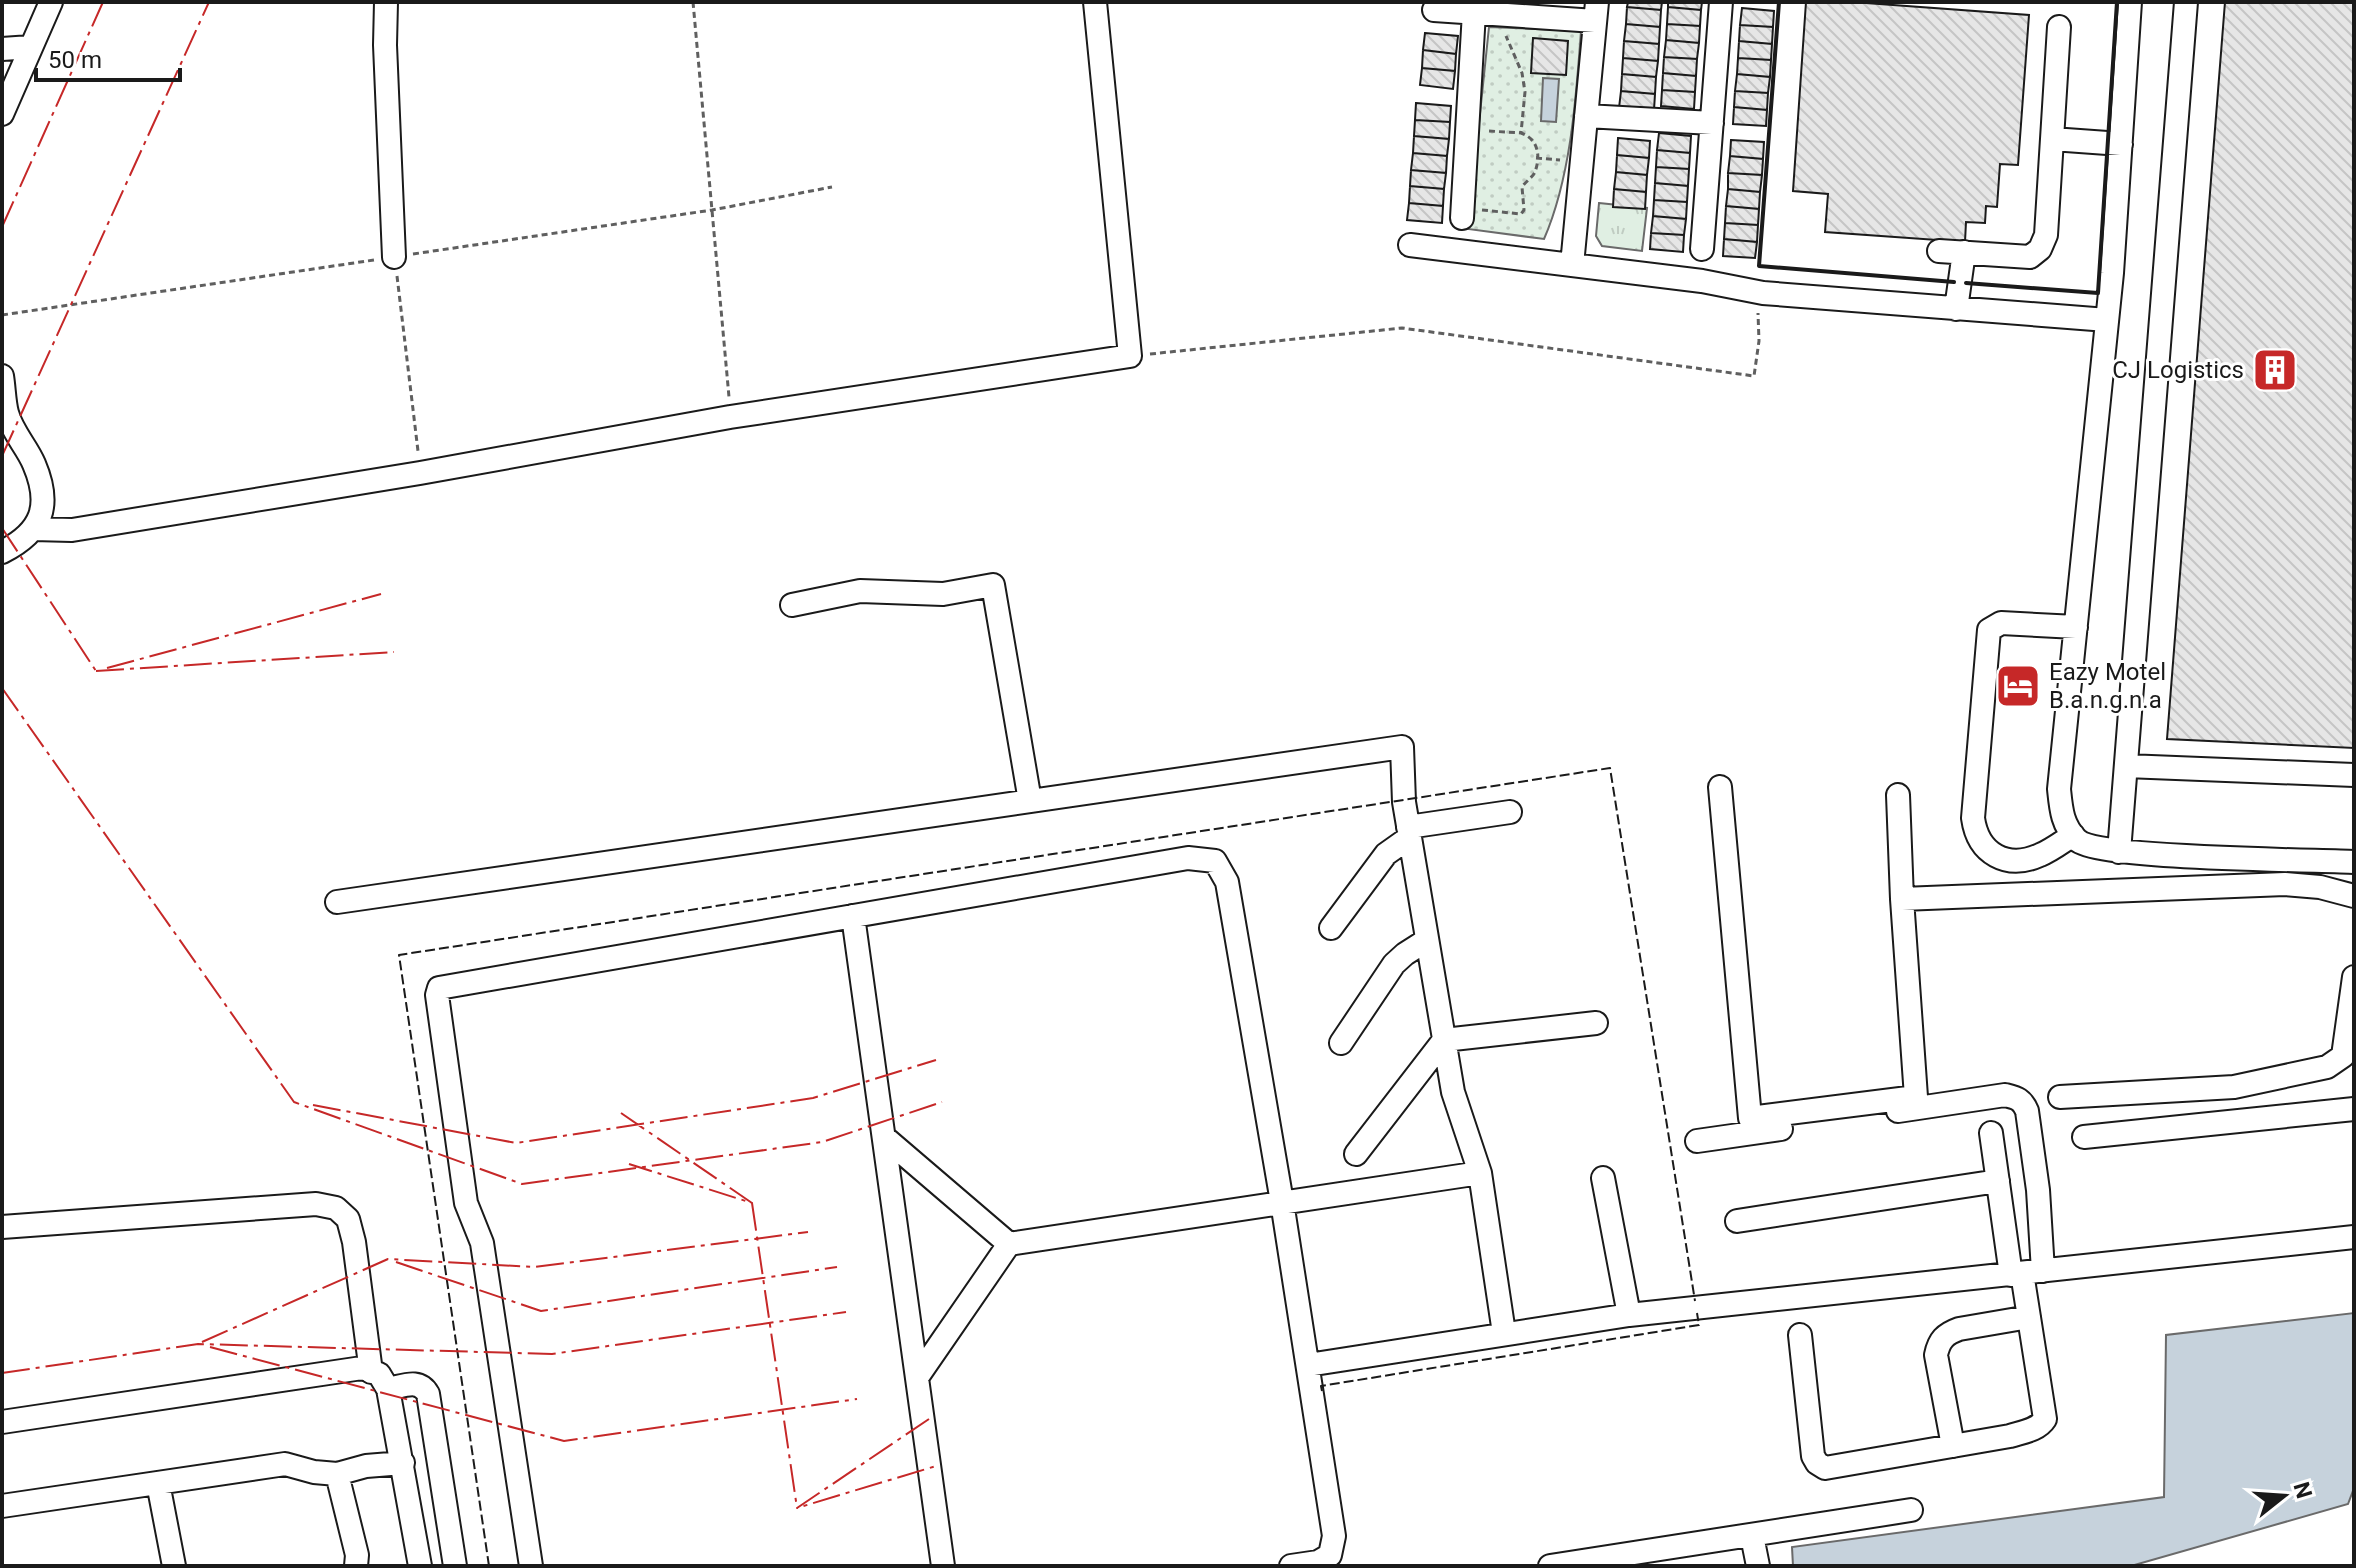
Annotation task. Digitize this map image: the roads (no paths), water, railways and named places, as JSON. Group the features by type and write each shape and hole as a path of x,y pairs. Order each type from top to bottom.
{"street":[{"path":"2,114 51,2"},
{"path":"386,2 394,257"},
{"path":"33,529 72,530 420,473 730,417 1130,356 1095,2"},
{"path":"1702,249 1721,2"},
{"path":"2130,2 2107,320 2059,789 2063,823 2079,842 2119,852 2354,862"},
{"path":"2119,852 2186,2"},
{"path":"1434,10 1498,14 1596,11 1572,265"},
{"path":"1463,213 1474,12"},
{"path":"1939,251 2030,257 2040,249 2046,235 2059,27"},
{"path":"2,49 31,47"},
{"path":"1586,116 1712,123"},
{"path":"2052,139 2121,144"},
{"path":"1410,245 1702,281 1763,293 2107,320"},
{"path":"1956,309 1964,252"},
{"path":"2,376 7,415 34,463 42,493 42,512 33,529 23,542 2,552"},
{"path":"792,605 860,591 943,594 993,585 1030,801"},
{"path":"2073,835 2038,856 2004,858 1990,854 1984,848 1973,818 1989,630 2001,623 2076,627"},
{"path":"337,902 1402,747 1404,802 1453,1092 1480,1173 1504,1333"},
{"path":"2126,766 2354,775"},
{"path":"1720,787 1750,1118 1916,1097 1898,795"},
{"path":"1331,928 1386,854 1409,832 1510,812"},
{"path":"531,1566 482,1243 466,1203 437,995 439,988 1188,858 1215,861 1227,882 1282,1202 1334,1536 1330,1555 1318,1562 1291,1566"},
{"path":"1902,899 2285,884 2320,887 2354,896"},
{"path":"853,916 943,1566"},
{"path":"1341,1043 1394,964 1427,940"},
{"path":"2060,1097 2234,1087 2327,1067 2343,1056 2354,977"},
{"path":"1356,1154 1444,1040 1596,1023"},
{"path":"1697,1141 2005,1095 2018,1098 2027,1111 2031,1134 2025,1273 2045,1419 2041,1425 2010,1436 1835,1468 1820,1465 1812,1450 1800,1335"},
{"path":"2084,1137 2354,1109"},
{"path":"1991,1133 1998,1181 2025,1273"},
{"path":"884,1137 1009,1244"},
{"path":"918,1376 1009,1244 1480,1173"},
{"path":"1603,1178 1629,1315"},
{"path":"1737,1221 1998,1181"},
{"path":"2,1227 316,1204 336,1208 348,1219 354,1242 371,1372"},
{"path":"1308,1365 1629,1315 2354,1237"},
{"path":"1953,1446 1936,1355 1938,1344 1959,1329 2029,1317"},
{"path":"2,1422 362,1368 379,1374 388,1389 420,1566"},
{"path":"388,1389 416,1383 424,1386 428,1394 455,1566"},
{"path":"2,1506 285,1464 337,1474 366,1466 403,1463"},
{"path":"337,1474 357,1555 356,1566"},
{"path":"158,1483 174,1566"},
{"path":"1550,1566 1911,1510"},
{"path":"1752,1536 1758,1566"}],"place":[{"name":"CJ Logistics","path":"2275,370"},
{"name":"Eazy Motel B.a.n.g.n.a","path":"2018,686"}]}
